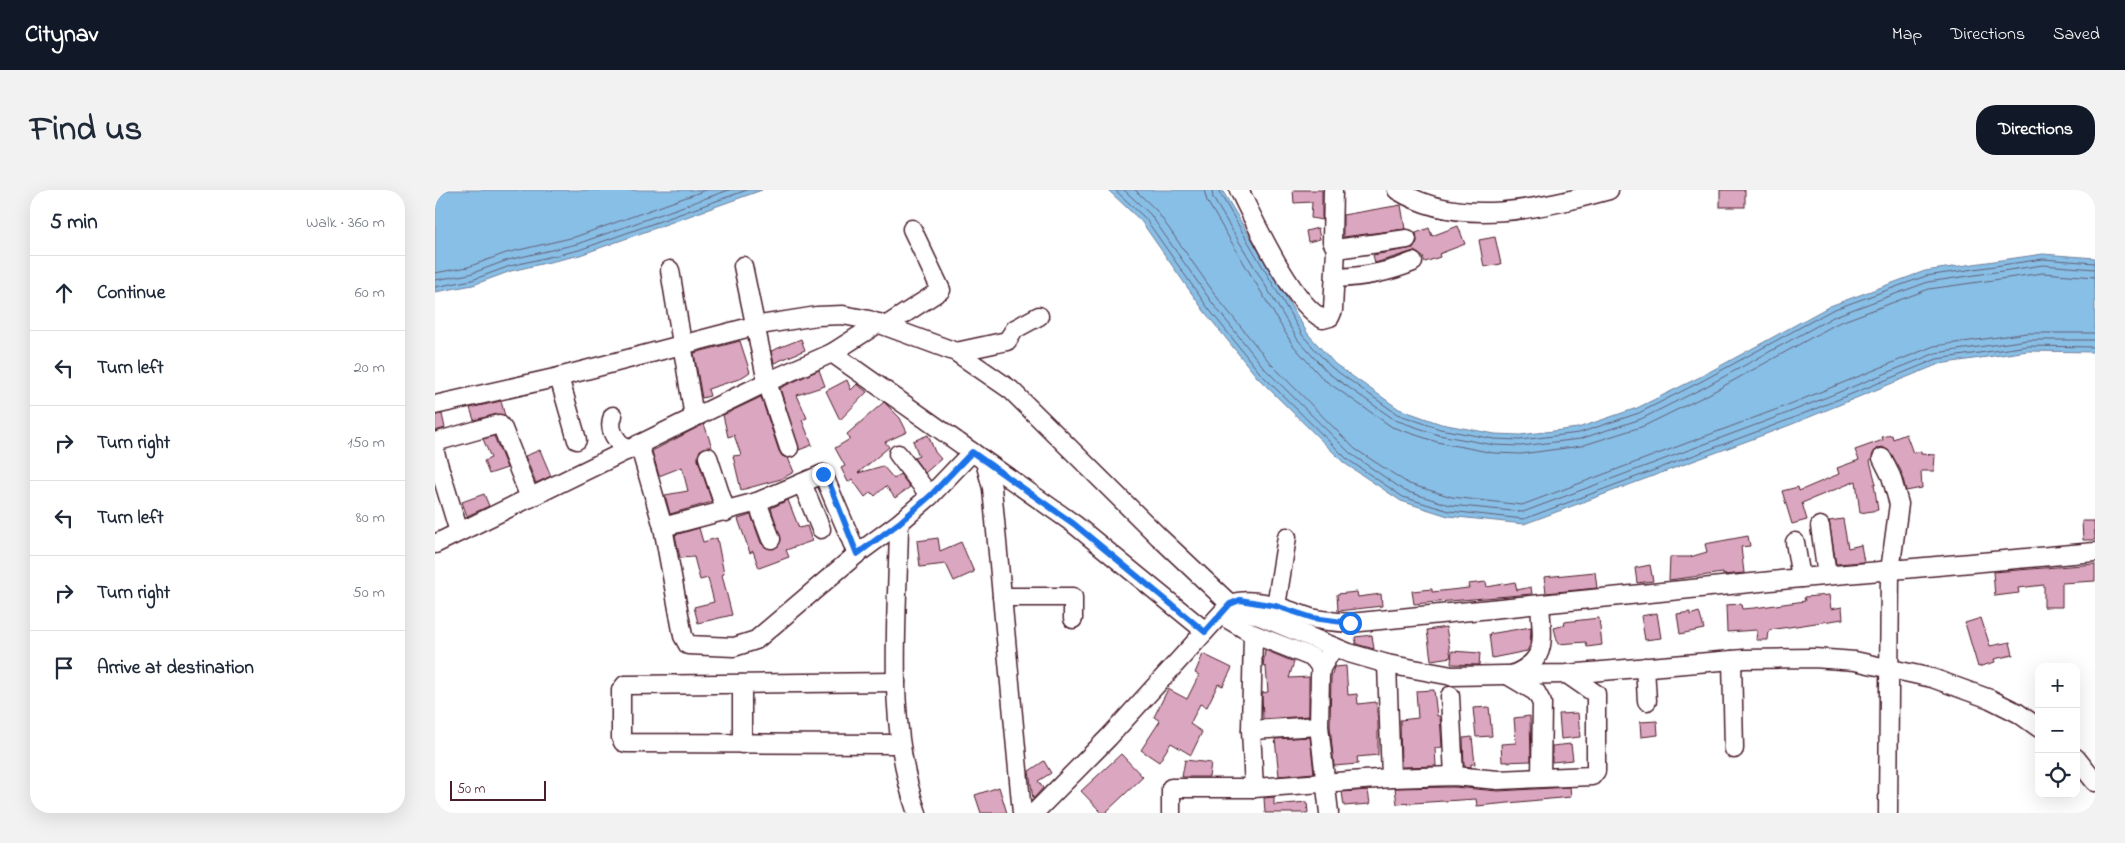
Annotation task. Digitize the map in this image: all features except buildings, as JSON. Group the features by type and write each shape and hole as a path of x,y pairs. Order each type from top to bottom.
{"street":[{"path":"1239,190 1294,293 1314,315 1323,319 1330,317 1333,310 1336,278 1336,248 1332,241 1333,190"},
{"path":"1397,190 1412,199 1464,212 1513,209 1586,193 1609,190"},
{"path":"435,544 694,417 831,353 941,290 912,229"},
{"path":"1336,248 1407,239"},
{"path":"1336,278 1367,277 1391,271 1413,262"},
{"path":"743,266 767,382 789,448"},
{"path":"670,270 694,417"},
{"path":"435,405 559,378 681,343 754,326 817,316 843,315 883,324 956,352 1011,390 1159,537 1226,609 1253,634 1313,658 1321,668"},
{"path":"956,352 1007,341 1015,329 1039,316"},
{"path":"831,353 1074,524 1205,632"},
{"path":"559,378 577,440"},
{"path":"613,416 610,423 611,432 632,448 663,528 683,636 688,645 691,646 735,647 746,645 756,640 857,554 899,523 979,457"},
{"path":"435,442 499,424 503,429 530,498"},
{"path":"435,454 459,532"},
{"path":"898,454 930,496"},
{"path":"708,457 726,512"},
{"path":"979,457 992,488 1022,813"},
{"path":"1882,458 1891,476 1899,504 1890,571 1891,667 1888,813"},
{"path":"663,528 757,502 821,474 825,476 857,554"},
{"path":"802,483 821,529"},
{"path":"757,502 771,539"},
{"path":"899,523 896,682 899,744 917,813"},
{"path":"1820,526 1827,575"},
{"path":"1276,606 1287,536"},
{"path":"1795,542 1801,578"},
{"path":"1034,813 1109,737 1226,609 1240,600 1276,606 1313,618 1350,623 1827,575 2095,552"},
{"path":"1002,597 1073,597 1073,619"},
{"path":"1509,676 1525,669 1539,654 1542,644 1540,605"},
{"path":"1226,609 1387,664 1452,676 1567,674 1732,660 1814,658 1855,661 1891,667 1932,678 1990,699 2018,713 2035,725"},
{"path":"1253,634 1251,730 1254,788"},
{"path":"1329,813 1319,726 1321,668 1334,647"},
{"path":"1732,660 1735,749"},
{"path":"1387,664 1391,778"},
{"path":"1645,667 1647,701"},
{"path":"1171,813 1171,788 1254,788 1391,778 1454,776 1480,779 1592,776 1595,772 1596,694 1567,674"},
{"path":"1509,676 1540,697 1542,703 1541,778"},
{"path":"896,682 625,685 621,690 623,742 899,744"},
{"path":"742,684 742,744"},
{"path":"1450,696 1454,776"},
{"path":"1251,730 1319,726"},
{"path":"2080,763 2095,782"}],"water":[{"path":"435,190 762,190 580,255 511,271 473,285 435,292"},
{"path":"1108,190 1222,190 1308,334 1335,364 1399,409 1441,424 1495,434 1520,435 1578,428 1637,408 1700,377 1830,306 1925,271 2043,254 2095,258 2095,352 2028,351 1939,364 1790,425 1524,524 1448,516 1401,501 1344,463 1257,377 1204,311 1141,221"}],"route":[{"path":"823,474 828,480 857,554 899,523 930,496 972,452 1074,524 1205,632 1230,604 1240,600 1276,606 1313,618 1350,623"}]}
